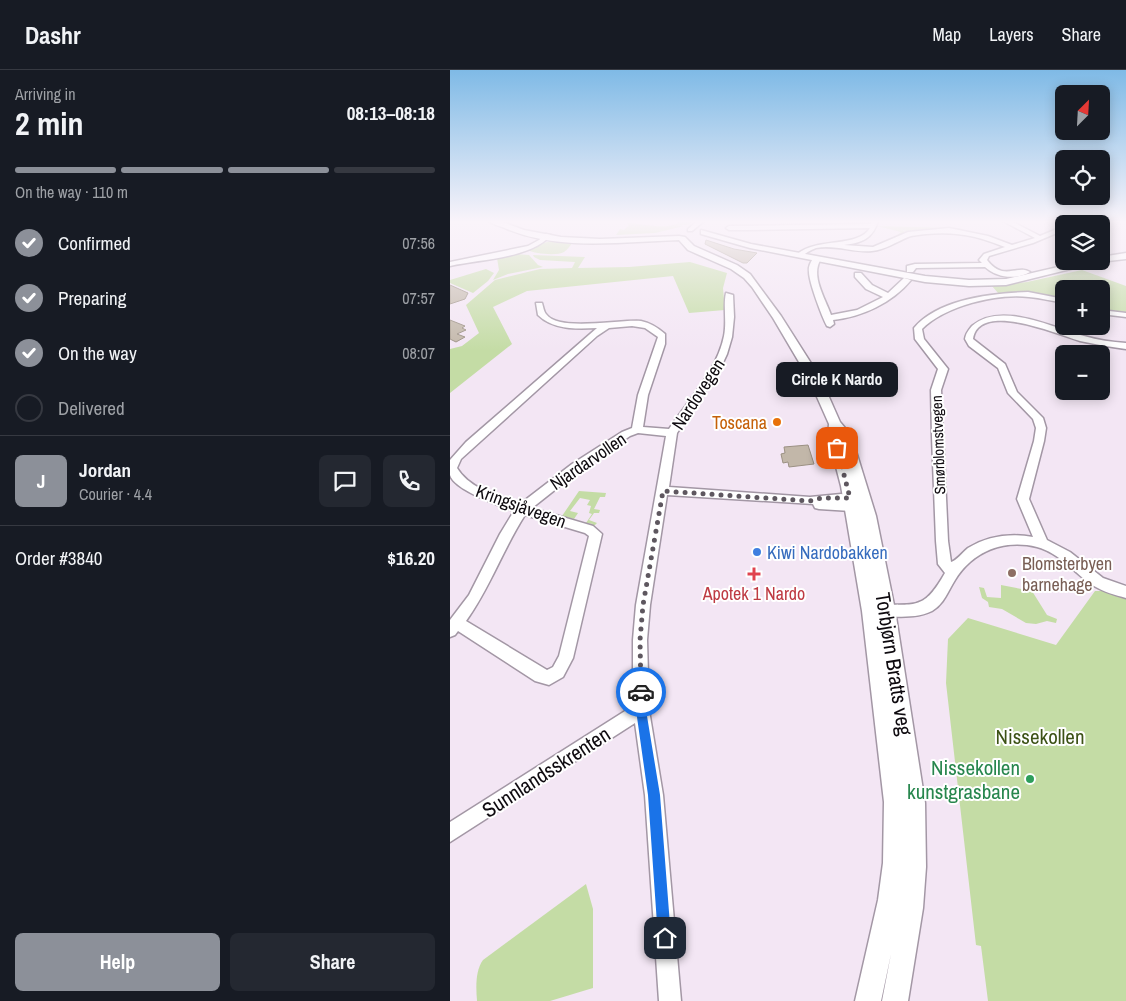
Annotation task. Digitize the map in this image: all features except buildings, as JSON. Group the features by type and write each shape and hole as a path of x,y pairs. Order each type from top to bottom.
{"main road":[{"name":"Torbjørn Bratts veg","path":"727,264 756,285 797,346 815,379 835,424 845,435 856,503 879,611 914,804 915,840 911,908 895,1001"},
{"path":"847,264 926,279 992,283 1033,277 1061,270"},
{"name":"Torbjørn Bratts veg","path":"868,1001 890,900 895,835 895,802 879,611"}],"street":[{"path":"813,264 812,274 828,321 851,315 898,291 907,280"},
{"path":"910,270 914,266 952,267 987,265 995,273 1003,275 1026,272"},
{"path":"858,275 869,287 888,296"},
{"name":"Nardovegen","path":"670,1001 654,795 641,710 640,640 643,605 672,433 686,409 725,354 730,335 731,309 729,294"},
{"name":"Smørblomstvegen","path":"952,573 945,564 942,541 937,437 936,390 943,369 919,338 918,328 926,320 942,310 996,295 1028,294 1055,299"},
{"path":"540,306 540,314 557,323 581,327 631,323 655,329 662,336 661,344 643,395 638,430"},
{"path":"1110,313 1126,315"},
{"path":"1041,542 1023,500 1024,488 1039,441 1041,428 1038,418 1014,393 1002,366 972,344 969,339 970,333 984,323 1013,319 1033,322 1081,338 1126,346"},
{"name":"Kringsjåvegen","path":"549,678 558,672 566,658 596,534 588,529 522,509 482,494 470,488 453,475 451,465 470,444 594,334 606,326"},
{"name":"Njardarvollen","path":"549,678 540,676 454,627 474,599 506,534 522,509 546,488 626,434 638,430 672,433"},
{"path":"663,491 810,501 820,505 856,503"},
{"path":"879,611 916,609 929,605 940,594 952,573 968,555 989,543 1011,539 1041,542 1061,552 1100,583 1126,592"},
{"name":"Sunnlandsskrenten","path":"450,833 641,710"}],"green space":[{"path":"498,264 538,264 543,267 508,274 493,280 499,270"},
{"path":"574,264 580,264 578,268 698,264 727,273 723,288 725,310 689,313 673,276 527,291 493,307 512,344 450,393 450,349 462,346 479,333 466,305 495,280 540,269 572,268"},
{"path":"486,269 494,273 488,281 473,293 450,283 450,280"},
{"path":"1082,270 1110,280 1055,280 1055,297 1025,292 998,293 992,286 1027,282"},
{"path":"1110,280 1126,286 1126,312 1110,310"},
{"path":"579,491 606,493 605,497 600,497 594,509 600,510 599,513 594,513 589,520 597,523 593,527 591,526 593,524 586,523 592,514 589,513 591,506 587,505 590,500 580,498 570,511 578,513 574,519 562,516"},
{"path":"1001,585 1032,591 1047,615 1057,619 1056,623 1047,621 1036,624 1026,623 1002,609 989,607 988,602 982,598 979,587 984,588 987,597 1001,598"},
{"name":"Nissekollen kunstgrasbane","path":"1095,591 1126,591 1126,1001 988,1001 981,946 976,945 946,683 948,639 968,618 1056,645"},
{"path":"586,884 593,909 593,988 550,1001 477,1001 477,974 483,960"}],"way so far":[{"path":"641,692 640,640 643,605 663,491 810,501 821,498 850,498 837,448"}],"place":[{"name":"Toscana","path":"777,422"},
{"name":"Circle K Nardo","path":"837,448"},
{"name":"Kiwi Nardobakken","path":"757,552"},
{"name":"Blomsterbyen barnehage","path":"1012,573"},
{"name":"Apotek 1 Nardo","path":"754,574"},
{"name":"Nissekollen kunstgrasbane","path":"1030,779"}],"route":[{"path":"641,692 641,710 654,795 665,938"}],"park label":[{"name":"Nissekollen","path":"1040,736"}]}
